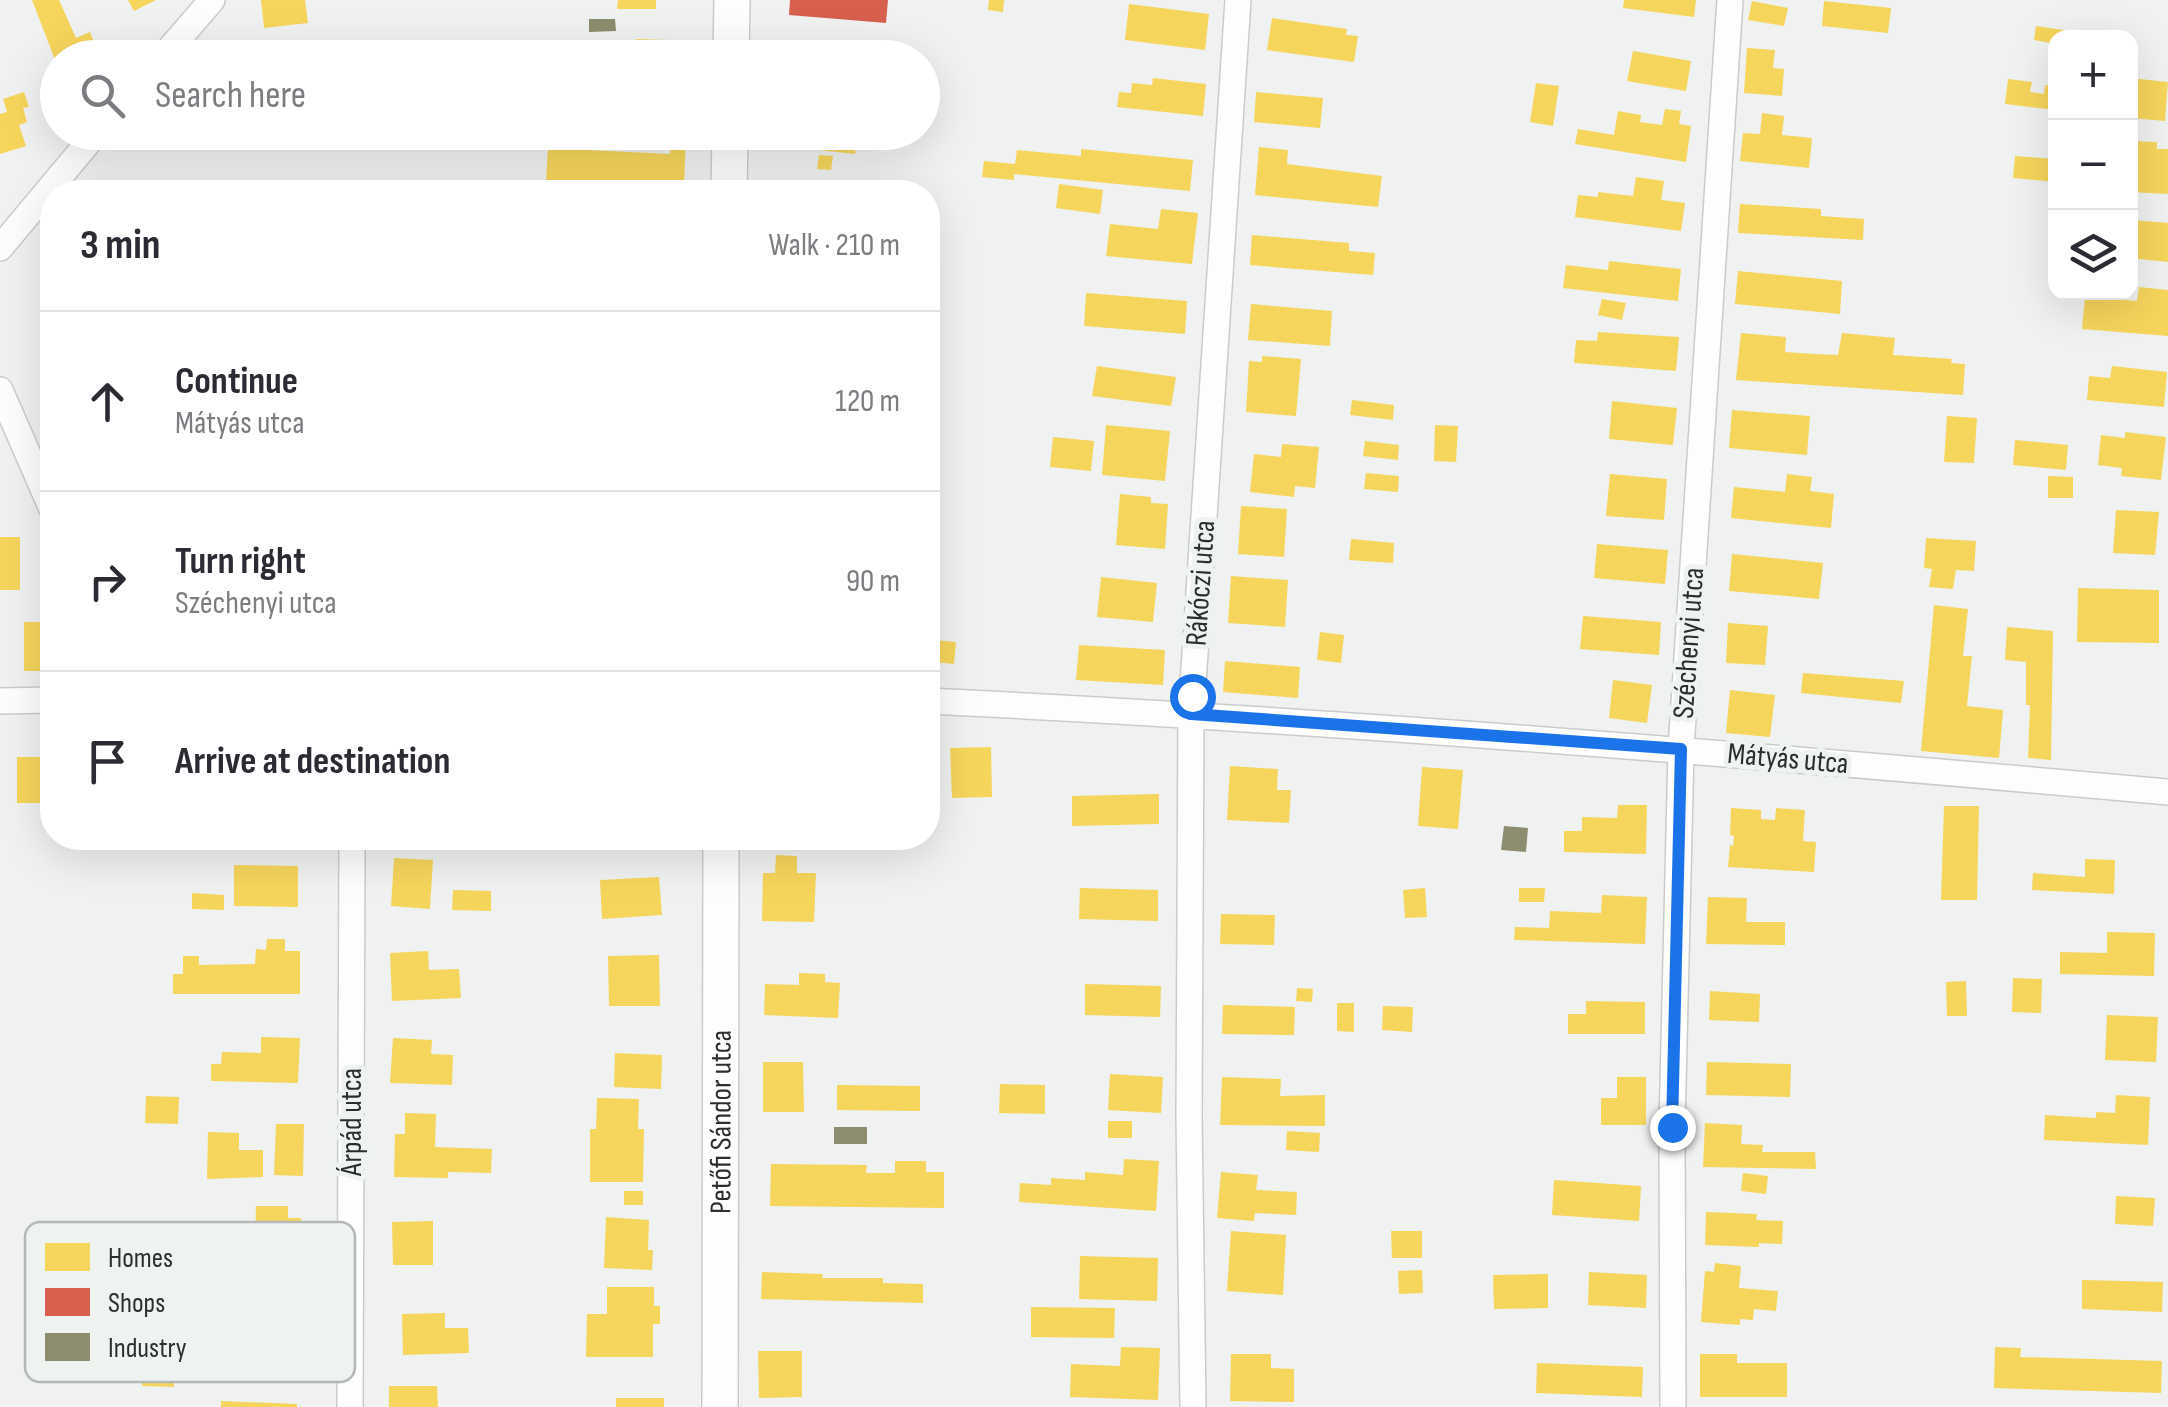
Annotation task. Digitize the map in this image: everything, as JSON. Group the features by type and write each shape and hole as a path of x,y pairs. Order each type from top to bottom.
{"main road":[{"path":"731,40 732,0"},
{"path":"729,180 730,150"},
{"name":"Petőfi Sándor utca","path":"720,1407 721,850"}],"street":[{"path":"178,40 212,0"},
{"name":"Rákóczi utca","path":"1193,1407 1189,1116 1191,714 1238,0"},
{"name":"Széchenyi utca","path":"1674,1407 1672,1127 1681,749 1730,0"},
{"path":"56,180 81,150"},
{"path":"0,248 40,200"},
{"path":"0,390 40,482"},
{"path":"0,701 40,700"},
{"name":"Mátyás utca","path":"940,702 1191,714 1681,749 2168,792"},
{"name":"Árpád utca","path":"351,1222 352,850"},
{"name":"Árpád utca","path":"350,1382 350,1407"}],"building: Homes":[{"path":"32,0 59,0 76,38 90,32 93,40 47,40"},
{"path":"128,0 156,0 134,11"},
{"path":"261,0 305,0 308,23 264,28"},
{"path":"618,0 656,0 656,9 617,9"},
{"path":"989,0 1004,0 1003,12 988,10"},
{"path":"1624,0 1696,0 1694,17 1623,8"},
{"path":"1752,1 1788,8 1784,26 1748,20"},
{"path":"1824,1 1891,8 1888,33 1822,26"},
{"path":"1129,4 1209,14 1205,50 1125,40"},
{"path":"1272,18 1347,29 1346,35 1358,36 1354,62 1267,50"},
{"path":"2036,26 2063,30 2048,30 2048,43 2034,40"},
{"path":"1747,48 1775,50 1773,68 1784,69 1782,96 1744,93"},
{"path":"1633,51 1691,61 1686,91 1627,81"},
{"path":"1153,78 1206,84 1203,116 1117,107 1119,92 1131,93 1132,83 1152,85"},
{"path":"2008,79 2032,82 2030,92 2044,94 2048,85 2048,109 2005,104"},
{"path":"2138,79 2168,82 2165,121 2138,119"},
{"path":"1536,83 1559,86 1553,126 1530,122"},
{"path":"24,92 29,107 23,108 27,122 19,125 26,146 0,154 0,114 7,112 3,99"},
{"path":"1256,92 1323,98 1320,128 1254,122"},
{"path":"1665,109 1681,111 1679,124 1691,126 1686,162 1575,144 1578,129 1614,135 1618,111 1641,115 1640,122 1662,125"},
{"path":"1762,113 1784,116 1782,135 1812,138 1809,168 1740,161 1743,133 1760,134"},
{"path":"2138,141 2157,142 2157,149 2168,149 2168,194 2138,192"},
{"path":"1259,147 1288,150 1287,164 1382,176 1378,207 1255,195"},
{"path":"1081,149 1193,160 1190,191 1014,174 1014,180 982,177 984,161 1015,164 1017,150 1081,156"},
{"path":"548,150 670,154 670,150 685,150 684,180 546,180"},
{"path":"819,150 856,150 855,154"},
{"path":"819,155 833,156 831,170 817,169"},
{"path":"2015,156 2048,158 2048,181 2013,178"},
{"path":"1636,177 1664,181 1661,200 1685,203 1681,231 1575,217 1578,195 1598,197 1598,192 1633,196"},
{"path":"1059,184 1103,190 1100,214 1056,208"},
{"path":"1740,204 1821,209 1821,216 1864,219 1863,240 1738,233"},
{"path":"1161,209 1198,213 1192,264 1106,256 1110,224 1158,229"},
{"path":"2138,220 2168,223 2168,262 2138,259"},
{"path":"1252,235 1349,243 1349,251 1375,253 1373,275 1250,265"},
{"path":"1609,261 1681,269 1678,301 1563,288 1566,265 1608,270"},
{"path":"1738,271 1842,281 1840,314 1735,304"},
{"path":"2139,287 2168,290 2168,336 2082,329 2085,300 2137,301"},
{"path":"1086,293 1187,301 1185,334 1084,326"},
{"path":"1602,299 1626,303 1622,320 1598,315"},
{"path":"1251,304 1332,311 1330,346 1248,340"},
{"path":"1598,332 1679,337 1676,371 1574,363 1576,340 1597,341"},
{"path":"1741,333 1786,337 1785,352 1838,355 1842,333 1895,338 1893,355 1952,359 1951,363 1965,364 1963,395 1736,380"},
{"path":"1262,356 1301,359 1296,416 1246,412 1249,361 1262,362"},
{"path":"1097,366 1176,377 1171,406 1092,396"},
{"path":"2112,366 2167,372 2164,407 2087,400 2089,376 2110,378"},
{"path":"1352,400 1394,405 1393,420 1350,415"},
{"path":"1612,401 1677,408 1673,445 1609,439"},
{"path":"1732,410 1810,416 1807,455 1729,448"},
{"path":"1947,416 1977,418 1974,463 1944,462"},
{"path":"1106,425 1170,431 1165,481 1102,475"},
{"path":"1435,425 1458,426 1456,462 1434,461"},
{"path":"2125,432 2166,437 2161,480 2121,476 2122,468 2098,465 2101,435 2125,438"},
{"path":"1053,437 1094,441 1091,471 1050,467"},
{"path":"2015,440 2068,445 2066,470 2013,465"},
{"path":"1365,441 1399,445 1398,460 1363,456"},
{"path":"1282,444 1319,447 1315,488 1295,486 1294,497 1250,492 1254,454 1281,457"},
{"path":"1366,473 1399,476 1398,492 1364,489"},
{"path":"1610,474 1667,479 1664,520 1606,516"},
{"path":"1787,474 1812,477 1810,491 1834,494 1831,528 1731,518 1734,487 1785,492"},
{"path":"2048,476 2073,477 2073,498 2048,498"},
{"path":"1120,494 1151,497 1151,503 1168,504 1165,549 1116,545"},
{"path":"1241,506 1287,509 1284,557 1238,554"},
{"path":"2116,510 2159,512 2155,555 2113,553"},
{"path":"0,537 20,537 20,590 0,590"},
{"path":"1926,538 1976,541 1974,571 1956,570 1953,589 1929,587 1932,569 1924,568"},
{"path":"1351,539 1394,543 1393,563 1349,560"},
{"path":"1597,544 1668,550 1665,584 1594,578"},
{"path":"1732,554 1823,563 1819,599 1729,591"},
{"path":"1231,576 1288,580 1285,627 1228,623"},
{"path":"1101,577 1157,583 1153,622 1097,617"},
{"path":"2078,588 2159,590 2159,643 2077,642"},
{"path":"1934,605 1968,609 1963,656 1972,656 1967,706 2003,710 1999,758 1921,751"},
{"path":"1583,616 1661,622 1659,655 1580,649"},
{"path":"24,622 40,622 40,671 24,671"},
{"path":"1728,623 1768,626 1765,665 1726,663"},
{"path":"2007,627 2053,631 2051,760 2028,758 2030,705 2026,705 2026,662 2005,660"},
{"path":"1320,632 1344,635 1341,663 1317,660"},
{"path":"940,641 956,642 954,664 940,663"},
{"path":"1079,645 1165,650 1163,685 1076,680"},
{"path":"1225,661 1300,667 1298,698 1223,692"},
{"path":"1803,673 1904,681 1901,703 1801,693"},
{"path":"1613,680 1652,685 1647,723 1609,718"},
{"path":"1730,690 1775,695 1770,737 1726,733"},
{"path":"991,747 992,797 952,798 950,748"},
{"path":"17,757 40,757 40,803 17,803"},
{"path":"1230,766 1278,769 1277,790 1291,790 1289,823 1227,820"},
{"path":"1422,767 1463,770 1458,829 1418,826"},
{"path":"1159,794 1159,824 1072,826 1072,796"},
{"path":"1618,805 1647,805 1646,854 1564,852 1564,831 1582,831 1582,817 1617,818"},
{"path":"1944,806 1979,806 1977,900 1941,900"},
{"path":"1731,808 1761,810 1761,819 1775,820 1776,808 1805,810 1803,841 1816,842 1814,872 1728,867 1734,836 1730,835"},
{"path":"776,855 797,856 797,873 816,873 814,922 762,921 763,873 775,873"},
{"path":"394,858 433,860 430,909 391,906"},
{"path":"2085,859 2115,860 2114,894 2032,890 2033,873 2085,877"},
{"path":"234,865 298,866 298,907 234,906"},
{"path":"659,877 662,915 602,919 600,880"},
{"path":"1080,888 1158,890 1158,921 1079,919"},
{"path":"1425,888 1427,917 1405,918 1403,890"},
{"path":"1519,888 1545,888 1544,902 1519,902"},
{"path":"453,890 491,891 491,911 452,910"},
{"path":"192,893 224,895 224,910 192,909"},
{"path":"1602,895 1647,897 1645,944 1514,940 1515,927 1549,928 1550,911 1601,913"},
{"path":"1708,897 1747,898 1746,922 1785,922 1785,945 1706,944"},
{"path":"1221,914 1275,915 1274,945 1220,944"},
{"path":"2107,932 2155,933 2154,976 2060,974 2060,952 2107,953"},
{"path":"267,939 285,939 285,951 300,951 300,994 173,994 173,974 183,974 183,956 199,956 199,965 255,964 256,949 266,950"},
{"path":"428,951 429,970 459,969 461,998 392,1001 390,953"},
{"path":"659,955 660,1006 609,1006 608,956"},
{"path":"799,973 825,974 825,982 840,983 838,1018 764,1015 765,984 799,985"},
{"path":"2013,978 2042,979 2041,1013 2012,1012"},
{"path":"1966,981 1967,1016 1947,1016 1946,982"},
{"path":"1085,984 1161,986 1160,1017 1085,1015"},
{"path":"1297,988 1313,989 1312,1002 1296,1001"},
{"path":"1710,991 1760,994 1759,1022 1709,1020"},
{"path":"1586,1001 1645,1002 1645,1034 1568,1034 1568,1014 1586,1014"},
{"path":"1337,1003 1354,1003 1354,1032 1337,1031"},
{"path":"1223,1005 1295,1007 1294,1035 1222,1034"},
{"path":"1383,1006 1413,1007 1412,1032 1382,1030"},
{"path":"2107,1015 2158,1017 2156,1062 2105,1060"},
{"path":"261,1037 300,1038 298,1083 211,1081 211,1064 221,1064 222,1052 261,1053"},
{"path":"393,1038 432,1040 431,1054 453,1055 452,1085 390,1083"},
{"path":"615,1053 662,1055 661,1089 614,1087"},
{"path":"763,1062 803,1062 804,1112 763,1112"},
{"path":"1707,1062 1791,1064 1790,1097 1706,1095"},
{"path":"1110,1074 1163,1077 1161,1113 1108,1110"},
{"path":"1222,1077 1281,1079 1280,1096 1325,1095 1325,1126 1220,1125"},
{"path":"1617,1077 1646,1077 1646,1125 1601,1125 1601,1098 1617,1098"},
{"path":"1000,1084 1045,1085 1045,1114 999,1113"},
{"path":"837,1085 920,1086 920,1111 837,1110"},
{"path":"2116,1095 2150,1097 2148,1145 2044,1140 2045,1115 2096,1118 2096,1112 2115,1113"},
{"path":"146,1096 179,1097 178,1124 145,1123"},
{"path":"597,1098 639,1099 638,1129 644,1129 643,1182 590,1182 590,1129 596,1129"},
{"path":"405,1113 436,1114 435,1147 492,1149 491,1173 448,1172 448,1178 394,1177 395,1134 405,1134"},
{"path":"1108,1121 1132,1121 1132,1138 1108,1138"},
{"path":"1705,1123 1742,1125 1741,1144 1763,1145 1762,1152 1815,1152 1816,1169 1703,1167"},
{"path":"276,1124 304,1124 303,1176 274,1175"},
{"path":"1287,1131 1320,1133 1319,1152 1286,1150"},
{"path":"208,1132 239,1133 239,1150 263,1150 263,1177 207,1179"},
{"path":"1124,1159 1159,1161 1156,1211 1019,1202 1020,1183 1051,1185 1051,1178 1085,1180 1085,1172 1123,1175"},
{"path":"895,1161 926,1161 926,1172 944,1172 944,1208 770,1206 771,1164 867,1165 866,1173 895,1173"},
{"path":"1221,1172 1258,1175 1256,1190 1297,1192 1296,1215 1255,1213 1254,1221 1217,1218"},
{"path":"1743,1173 1768,1176 1766,1194 1741,1191"},
{"path":"1554,1180 1641,1186 1639,1221 1552,1215"},
{"path":"624,1191 643,1191 643,1205 624,1205"},
{"path":"2116,1196 2155,1198 2153,1226 2115,1224"},
{"path":"256,1206 288,1206 288,1218 301,1218 301,1222 256,1222"},
{"path":"1706,1212 1757,1214 1756,1220 1783,1221 1782,1244 1705,1245"},
{"path":"606,1217 649,1220 652,1270 604,1268"},
{"path":"433,1221 433,1265 393,1265 392,1222"},
{"path":"1231,1231 1286,1235 1283,1295 1227,1291"},
{"path":"1391,1231 1422,1231 1422,1258 1392,1258"},
{"path":"1080,1256 1158,1258 1157,1301 1079,1299"},
{"path":"1715,1263 1741,1266 1739,1288 1778,1291 1776,1311 1754,1309 1753,1320 1740,1319 1740,1325 1701,1322 1705,1271 1714,1272"},
{"path":"1422,1270 1423,1293 1399,1294 1398,1271"},
{"path":"762,1272 823,1274 822,1278 883,1278 883,1283 923,1284 923,1303 761,1299"},
{"path":"1589,1272 1647,1275 1646,1308 1588,1305"},
{"path":"1548,1274 1548,1308 1494,1309 1493,1275"},
{"path":"2082,1280 2163,1282 2162,1312 2082,1309"},
{"path":"607,1287 654,1287 654,1306 660,1306 660,1324 653,1324 653,1357 586,1357 587,1314 607,1314"},
{"path":"1031,1307 1115,1308 1114,1338 1031,1337"},
{"path":"445,1313 445,1328 468,1328 469,1353 403,1355 402,1314"},
{"path":"1121,1347 1160,1348 1158,1400 1070,1397 1071,1364 1120,1366"},
{"path":"1995,1347 2021,1348 2020,1357 2162,1361 2161,1393 1994,1388"},
{"path":"758,1351 802,1351 802,1397 759,1398"},
{"path":"1231,1354 1271,1354 1271,1368 1294,1369 1294,1402 1230,1401"},
{"path":"1700,1354 1737,1354 1737,1363 1787,1363 1787,1397 1700,1397"},
{"path":"1537,1363 1643,1367 1642,1397 1536,1393"},
{"path":"142,1382 174,1382 174,1387 142,1386"},
{"path":"389,1386 437,1386 438,1407 389,1407"},
{"path":"616,1398 664,1398 664,1407 616,1407"},
{"path":"221,1401 297,1404 297,1407 221,1407"}],"building: Shops":[{"path":"790,0 888,0 886,23 789,15"}],"building: Industry":[{"path":"589,19 615,19 616,31 589,32"},
{"path":"1504,826 1528,828 1526,852 1501,850"},
{"path":"834,1127 867,1127 867,1144 834,1144"}],"route":[{"path":"1192,696 1191,714 1681,749 1672,1127"}]}
